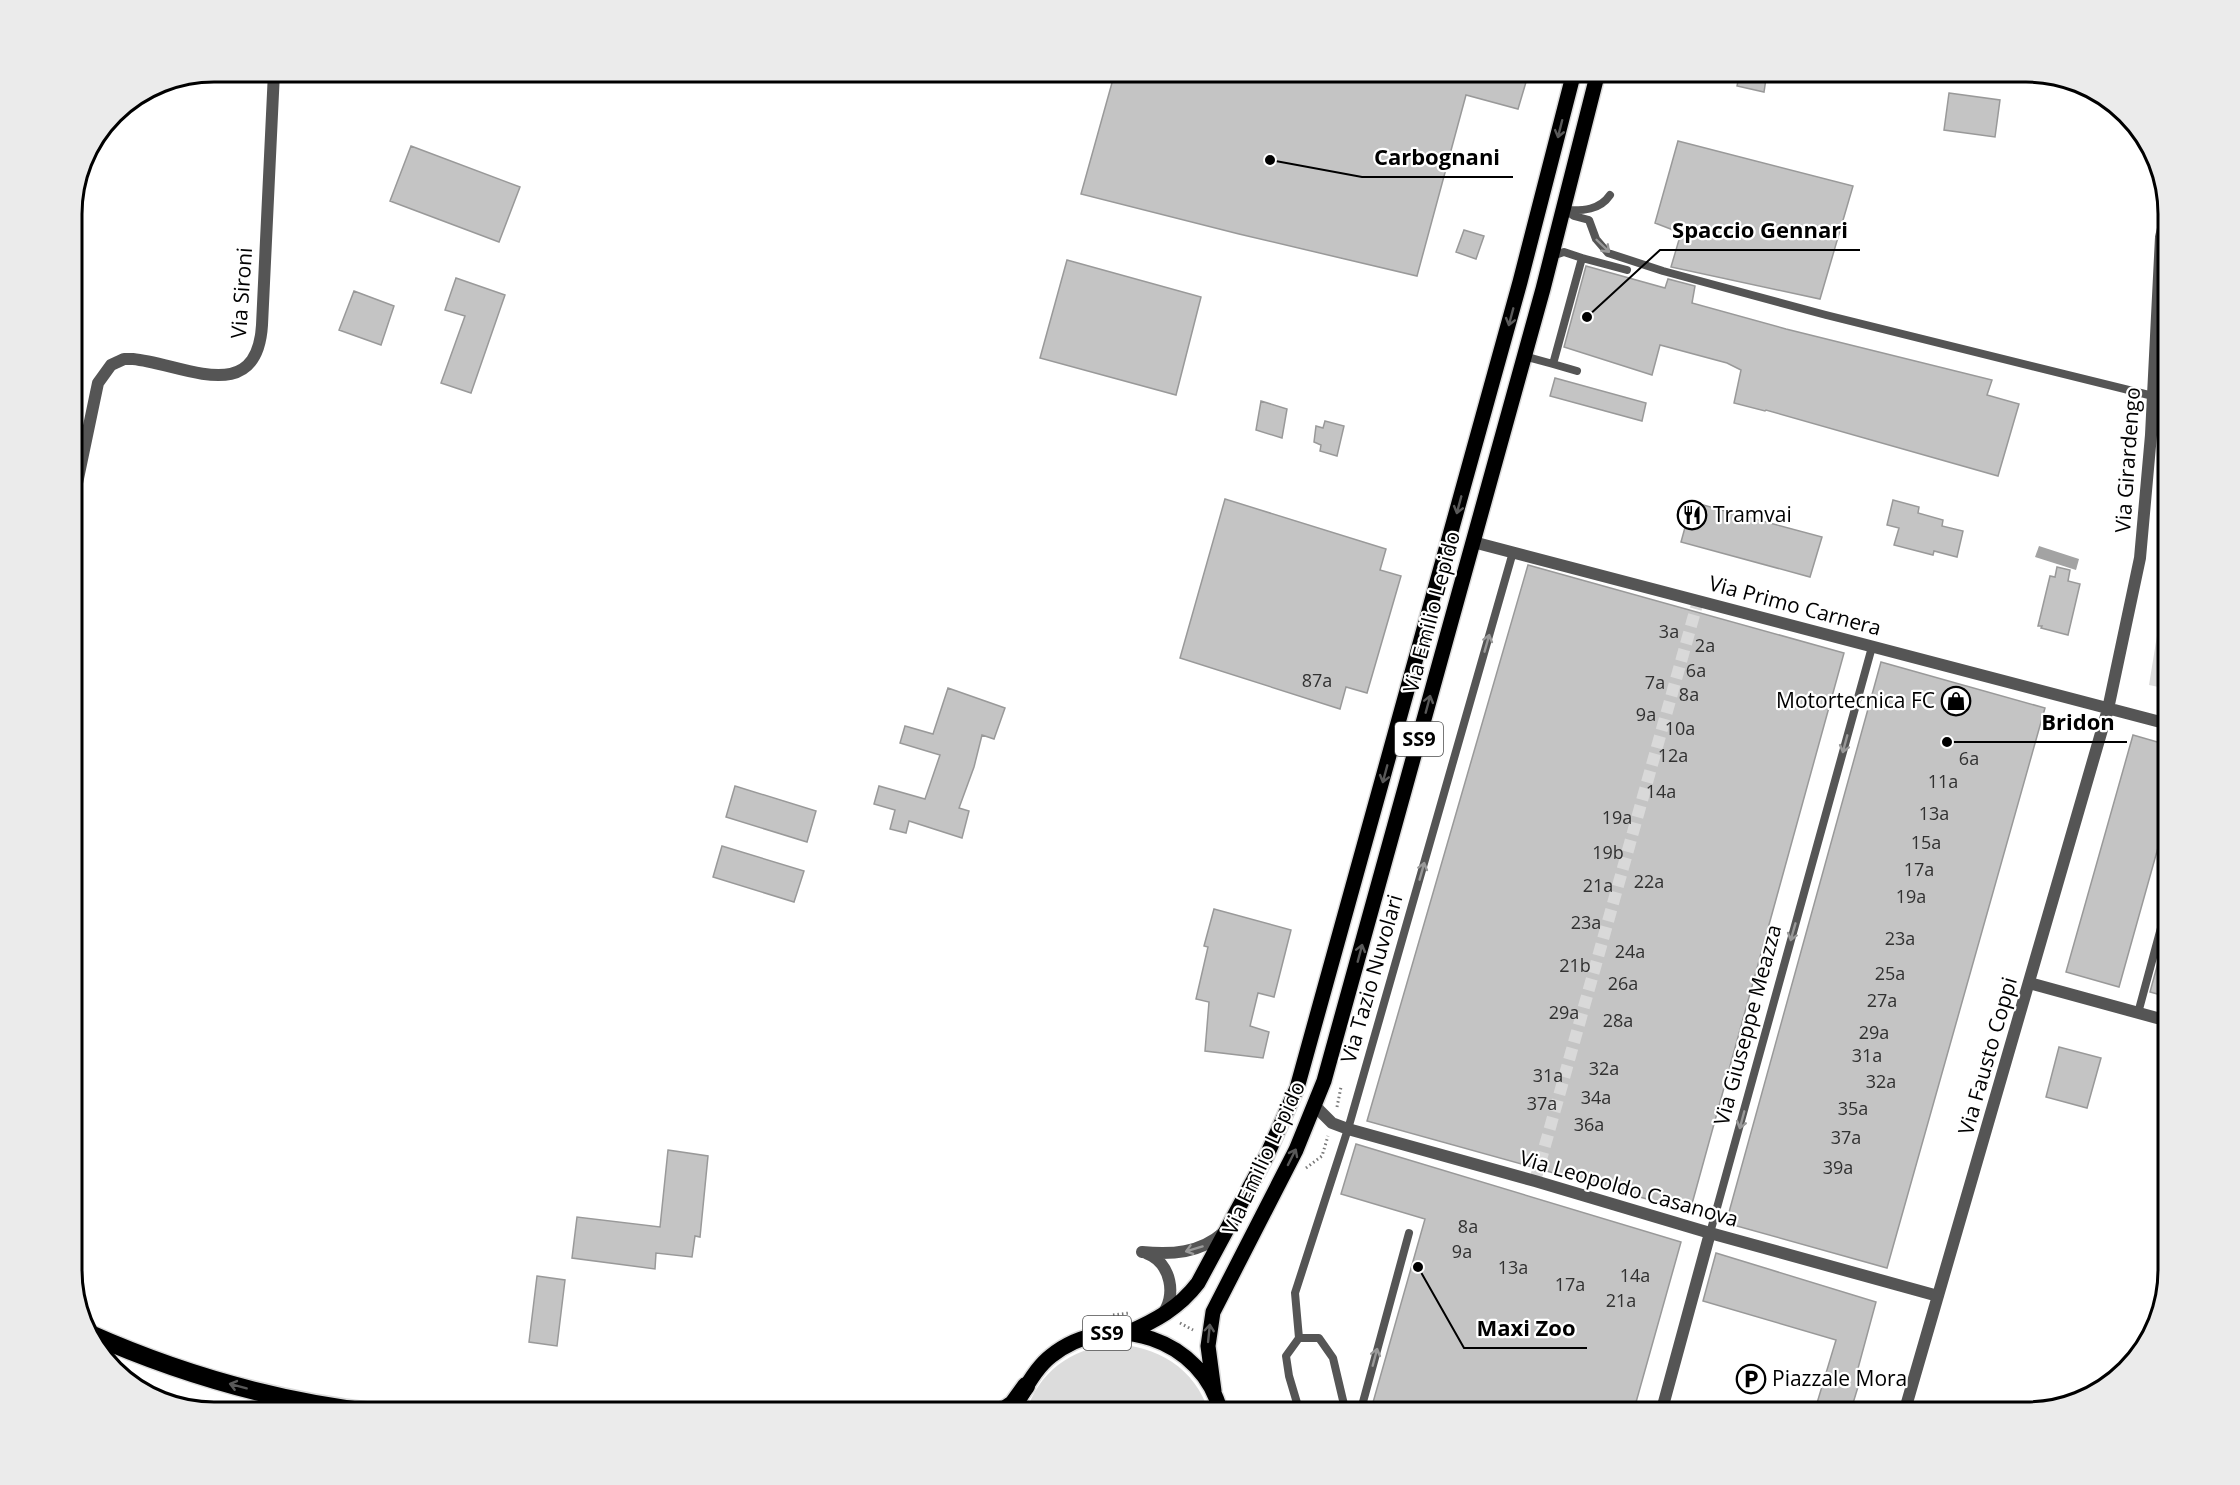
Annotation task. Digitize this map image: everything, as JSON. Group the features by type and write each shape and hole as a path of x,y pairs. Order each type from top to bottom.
{"highway":[{"path":"102,1339 165,1364 302,1402"},
{"path":"1014,1402 1026,1386"}],"main road":[{"name":"Via Emilio Lepido","path":"1127,1333 1161,1317 1183,1301 1198,1282 1280,1129 1306,1060 1521,282 1571,82"},
{"name":"Via Emilio Lepido","path":"1214,1391 1210,1369 1209,1332 1213,1312 1218,1298 1281,1179 1315,1106 1329,1063 1552,256 1596,82"},
{"name":"SS9","path":"1019,1402 1026,1386 1039,1367 1064,1347 1093,1335 1127,1333 1155,1339 1183,1354 1201,1371 1214,1391 1218,1402"}],"street":[{"name":"Via Sironi","path":"83,452 95,393 102,375 111,364 119,360 133,359 224,376 239,372 255,356 262,325 274,82"},
{"name":"Via Girardengo","path":"2108,709 2140,558 2151,435 2158,308"},
{"name":"Via Primo Carnera","path":"1473,542 2158,722"},
{"name":"Via Fausto Coppi","path":"1907,1402 2108,709"},
{"path":"2029,983 2158,1018"},
{"name":"Via Leopoldo Casanova","path":"1315,1106 1332,1124 1348,1129 1938,1296"},
{"name":"Via Emilio Lepido","path":"1161,1317 1168,1305 1169,1280 1161,1263 1152,1255 1142,1252 1179,1252 1201,1247 1221,1235 1234,1218"},
{"name":"Via Giuseppe Meazza","path":"1664,1402 1710,1233"}],"lane":[{"path":"1564,209 1587,209 1604,204 1610,195"},
{"path":"1564,209 1574,216 1589,220 1596,239 1608,253 1663,271 1827,315 2153,396"},
{"path":"1552,256 1564,252 1627,270"},
{"path":"1554,364 1582,258"},
{"path":"1524,356 1577,371"},
{"name":"Via Tazio Nuvolari","path":"1299,1338 1294,1293 1348,1129 1513,552"},
{"name":"Via Giuseppe Meazza","path":"1710,1233 1872,647"},
{"path":"2138,1013 2158,939"},
{"path":"1363,1402 1409,1233"},
{"path":"1297,1402 1286,1356 1299,1338 1319,1338 1333,1358 1343,1402"}],"path":[{"path":"1113,1315 1132,1312"},
{"path":"1161,1317 1188,1329 1209,1332"}],"shaded area":[{"path":"2039,546 2079,559 2076,570 2035,557"},
{"path":"2158,630 2158,687 2149,685"},
{"path":"1112,1344 1128,1345 1159,1354 1172,1362 1195,1383 1205,1402 1030,1402 1048,1374 1058,1365 1083,1351"}],"building":[{"path":"1112,82 1526,82 1518,109 1466,95 1417,276 1081,194"},
{"path":"1738,82 1766,82 1764,92 1737,86"},
{"path":"1949,93 2000,100 1995,137 1944,130"},
{"path":"1678,141 1853,186 1820,299 1671,267 1681,233 1655,223"},
{"path":"411,146 520,187 499,242 390,201"},
{"path":"1464,230 1484,236 1476,259 1456,252"},
{"path":"1067,260 1201,297 1176,395 1040,358"},
{"path":"1586,266 1665,288 1668,279 1695,286 1692,303 1786,329 1992,380 1987,395 2019,404 1998,476 1734,403 1741,370 1727,363 1660,345 1652,375 1564,347"},
{"path":"456,278 505,295 471,393 441,383 465,316 445,310"},
{"path":"354,291 394,306 381,345 339,330"},
{"path":"1555,378 1646,403 1642,421 1550,396"},
{"path":"1261,401 1287,409 1282,438 1256,430"},
{"path":"1325,421 1344,426 1337,456 1320,451 1321,445 1314,442 1316,426 1323,428"},
{"path":"1225,499 1386,549 1380,570 1401,576 1367,693 1346,687 1340,709 1180,658"},
{"path":"1893,500 1919,507 1918,513 1943,520 1942,526 1963,531 1957,557 1934,551 1933,555 1894,545 1899,528 1887,525"},
{"path":"1692,502 1822,537 1810,577 1681,542"},
{"path":"1528,565 1844,653 1690,1211 1367,1121"},
{"path":"2057,567 2070,570 2068,581 2080,584 2068,635 2038,626 2050,576 2055,577"},
{"path":"1881,662 2045,708 1887,1268 1726,1223"},
{"path":"948,688 1005,708 994,739 982,735 974,767 959,808 969,811 962,838 909,821 906,833 890,829 895,810 874,804 879,786 925,799 940,755 900,743 905,726 933,734"},
{"path":"2133,735 2158,742 2158,848 2119,987 2066,972"},
{"path":"735,786 816,811 807,842 726,817"},
{"path":"722,846 804,871 794,902 713,877"},
{"path":"1214,909 1291,930 1274,997 1258,993 1250,1026 1269,1032 1263,1058 1205,1051 1209,1002 1196,999 1208,947 1204,946"},
{"path":"2158,963 2158,994 2150,992"},
{"path":"2059,1047 2101,1058 2087,1108 2046,1097"},
{"path":"1356,1144 1681,1242 1636,1402 1373,1402 1425,1219 1341,1194"},
{"path":"668,1150 708,1156 700,1237 695,1236 692,1257 656,1253 655,1269 572,1258 577,1217 660,1227"},
{"path":"1716,1253 1876,1302 1857,1372 1862,1374 1853,1402 1817,1402 1836,1340 1703,1301"},
{"path":"537,1276 565,1280 557,1346 529,1342"}],"tunnel":[{"path":"1535,1181 1698,601"}],"place":[{"name":"Carbognani","path":"1270,160"},
{"name":"Spaccio Gennari","path":"1587,317"},
{"name":"Tramvai","path":"1692,515"},
{"name":"Motortecnica FC","path":"1956,701"},
{"name":"Bridon","path":"1947,742"},
{"name":"Maxi Zoo","path":"1418,1267"},
{"name":"Piazzale Mora","path":"1751,1379"}]}
